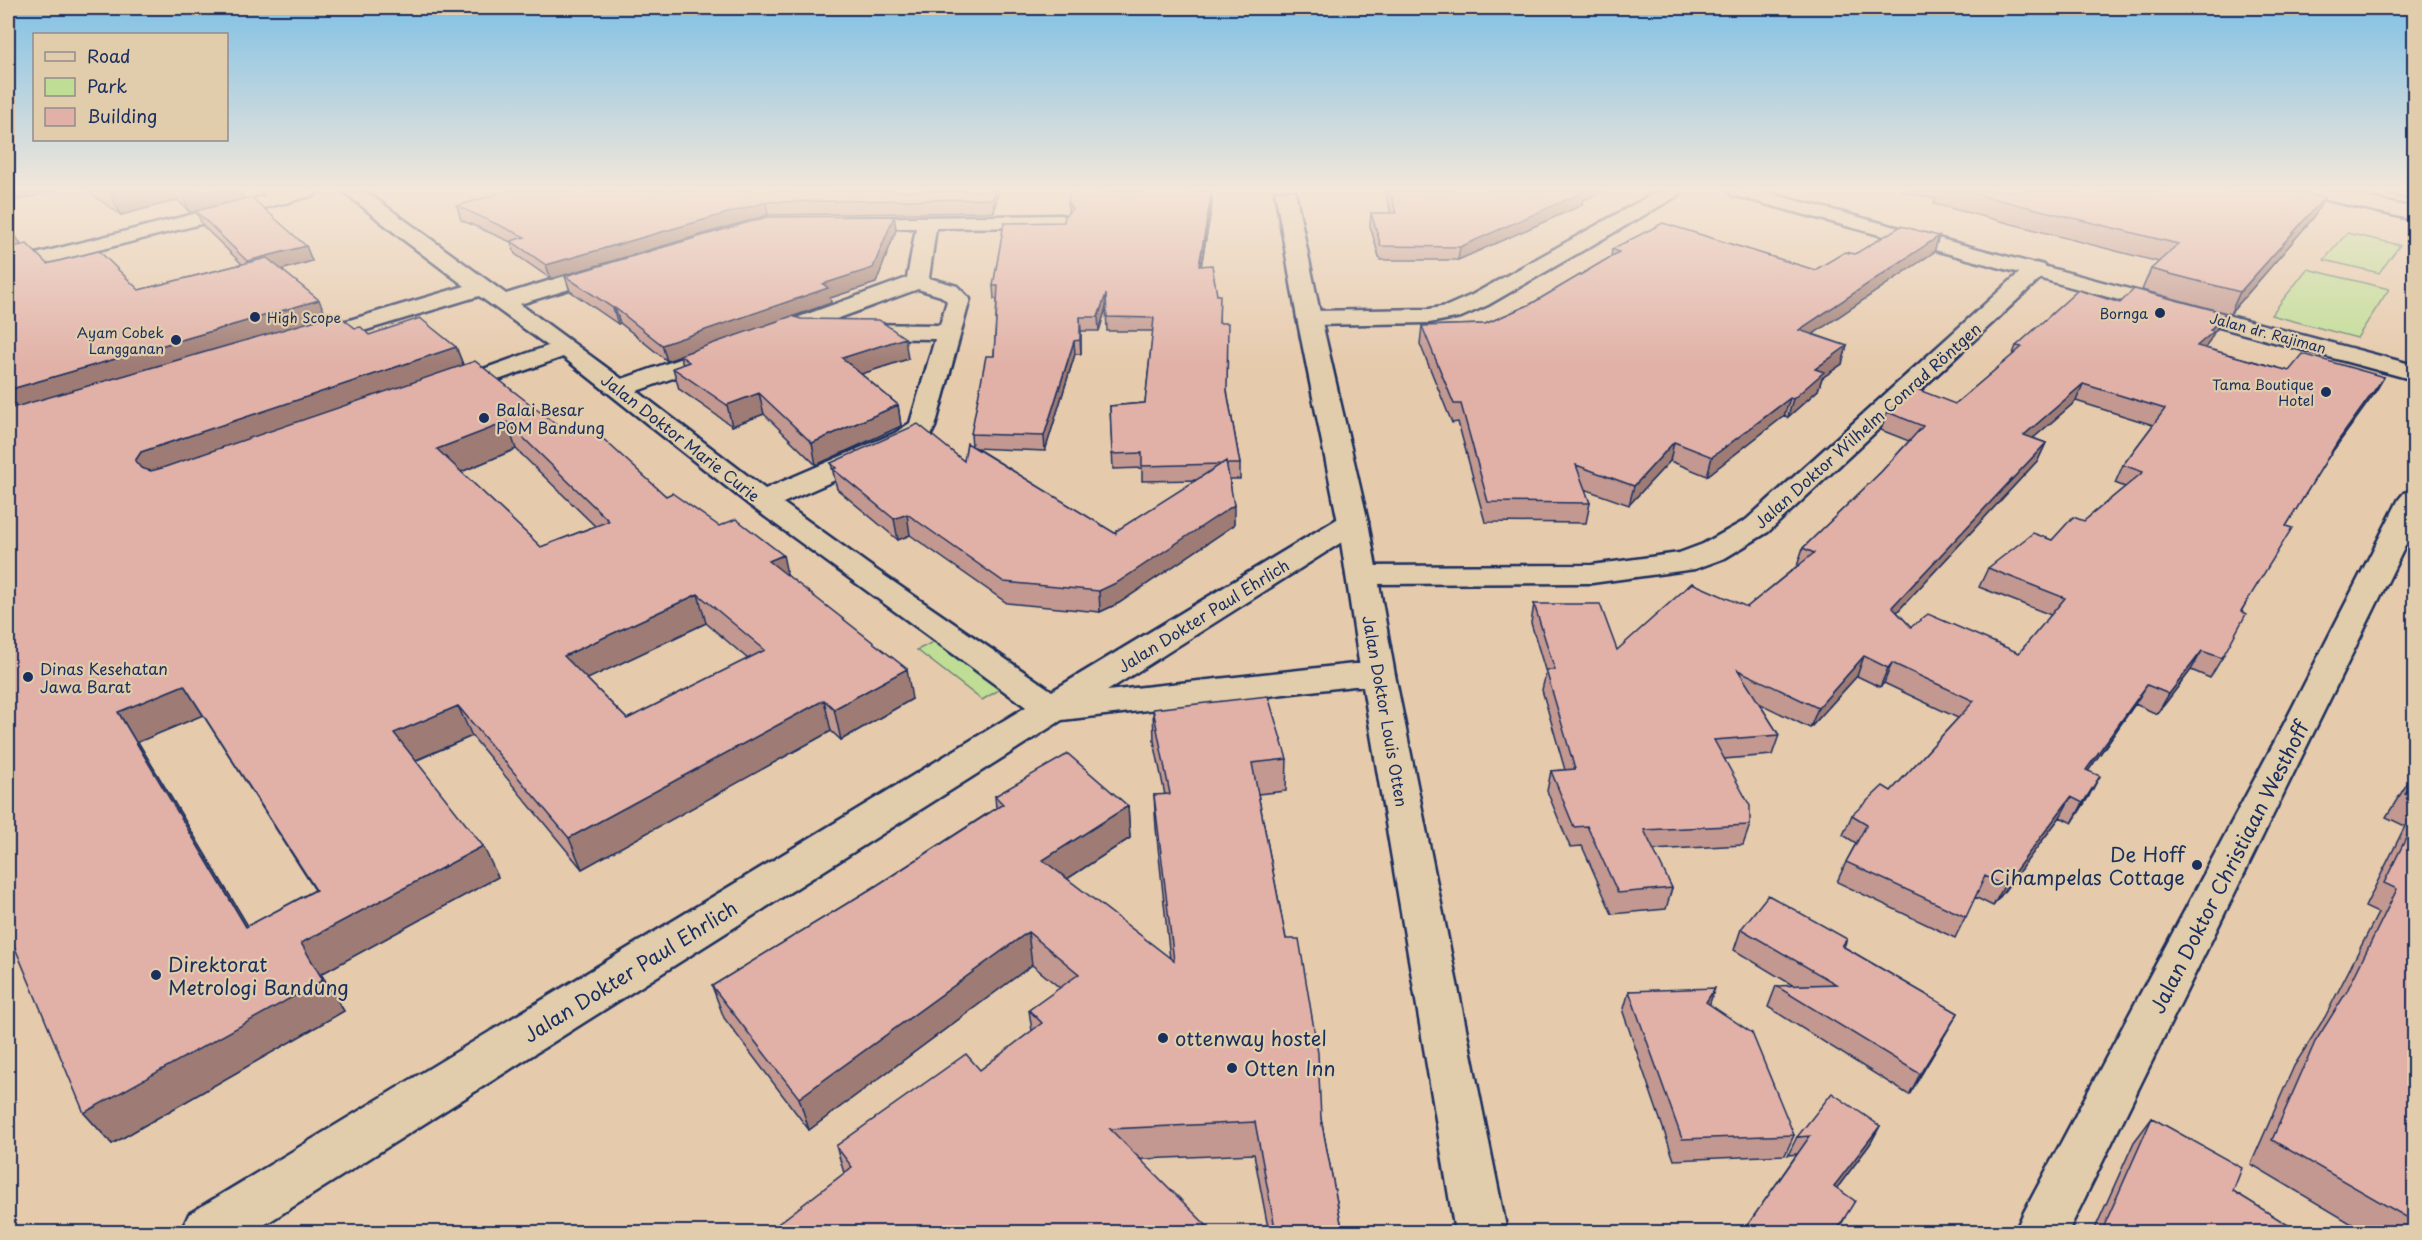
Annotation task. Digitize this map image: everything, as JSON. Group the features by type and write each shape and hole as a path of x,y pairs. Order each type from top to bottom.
{"street":[{"path":"8,267 75,249"},
{"name":"Jalan Doktor Marie Curie","path":"428,249 566,348 762,501 858,572 1053,709"},
{"path":"917,282 923,249"},
{"name":"Jalan Doktor Louis Otten","path":"1296,249 1353,522 1378,675 1481,1233"},
{"path":"1309,318 1429,316 1453,312 1480,300 1570,249"},
{"name":"Jalan dr. Rajiman","path":"1957,249 2413,369"},
{"path":"290,346 492,295 628,264"},
{"name":"Jalan Doktor Wilhelm Conrad Röntgen","path":"1362,575 1592,574 1684,562 1714,551 1757,526 2037,270"},
{"path":"619,389 917,282 949,291 959,300 922,427 916,433 762,501"},
{"path":"786,330 950,332"},
{"path":"431,395 566,348"},
{"name":"Jalan Doktor Christiaan Westhoff","path":"2041,1233 2415,500"},
{"name":"Jalan Dokter Paul Ehrlich","path":"207,1233 1353,522"},
{"name":"Jalan Dokter Paul Ehrlich","path":"1053,709 1354,675 1378,675"}],"green space":[{"path":"2333,249 2397,249 2379,273 2324,260"},
{"path":"2307,269 2389,289 2357,338 2271,315"},
{"path":"937,640 1004,687 982,700 917,650"}],"building":[{"path":"8,249 32,249 47,264 99,251 139,290 267,258 319,300 8,390"},
{"path":"235,249 295,249 247,261"},
{"path":"522,249 602,249 546,265"},
{"path":"658,249 881,249 873,268 823,284 828,288 662,345 615,308 565,276"},
{"path":"999,249 1202,249 1199,266 1212,265 1217,295 1220,295 1219,323 1228,323 1227,391 1240,464 1227,464 1226,461 1222,464 1142,466 1142,453 1112,454 1110,406 1145,403 1154,318 1107,317 1106,294 1098,317 1080,317 1080,340 1074,341 1044,436 971,434 986,356 994,356 998,286 993,286"},
{"path":"1612,249 1747,249 1815,270 1845,252 1855,254 1863,249 1920,249 1799,330 1847,346 1815,369 1824,372 1793,399 1790,398 1712,457 1674,442 1634,486 1576,465 1590,503 1488,502 1461,404 1454,404 1422,326 1485,324 1531,304 1619,252"},
{"path":"2173,249 2279,249 2240,292 2151,269"},
{"path":"2134,289 2225,313 2210,330 2214,331 2197,346 2289,371 2303,354 2384,377 2338,441 2286,526 2292,528 2241,611 2246,614 2222,658 2202,651 2169,694 2147,685 2086,770 2100,776 2083,803 2071,797 2004,886 1985,876 1966,917 1846,862 1867,824 1852,815 1883,786 1891,791 1974,701 1892,663 1888,668 1864,656 1818,708 1738,670 1779,735 1714,740 1750,806 1750,825 1644,830 1672,888 1618,893 1587,826 1574,827 1551,771 1575,769 1546,670 1555,670 1534,604 1600,604 1617,650 1692,583 1747,607 1814,553 1803,548 1881,472 1923,426 1887,412 1914,388 1955,404 2022,347 2016,346 2078,290 2120,303","holes":["2083,384 2165,409 2123,465 2143,472 2084,521 2073,517 2052,540 2033,533 1988,568 2065,598 2019,653 1928,614 1911,627 1892,607 2046,443 2024,435"]},
{"path":"337,314 355,328 361,327 369,335 420,318 456,347 141,452 135,461 141,468 151,471 162,468 475,361 567,433 588,425 666,496 672,493 719,526 736,519 783,555 769,561 907,669 834,709 824,700 569,838 458,706 394,733 483,846 301,943 323,980 84,1113 8,931 8,409","holes":["507,422 609,521 541,547 437,449","698,594 765,650 627,719 564,656","184,685 316,890 246,927 118,712"]},
{"path":"792,316 801,319 879,320 905,338 842,358 898,405 812,443 759,393 727,405 673,368 689,362 680,355"},
{"path":"918,424 964,461 967,443 1116,534 1116,531 1226,461 1234,505 1118,582 1099,591 1004,582 907,514 894,519 833,469 836,468 831,463"},
{"path":"1268,696 1287,759 1252,763 1286,939 1299,939 1318,1053 1321,1119 1343,1233 1276,1233 1255,1122 1110,1129 1214,1233 766,1233 852,1167 836,1146 966,1054 980,1070 1042,1023 1029,1010 1079,974 1028,932 799,1098 712,986 879,884 1003,804 995,796 1068,754 1128,806 1043,860 1174,961 1154,795 1170,794 1153,709"},
{"path":"2415,778 2415,798 2405,794"},
{"path":"2415,820 2415,1222 2272,1140 2315,1042 2346,993 2397,889 2384,883"},
{"path":"1768,895 1847,939 1842,946 1958,1013 1920,1074 1776,986 1836,984 1741,929"},
{"path":"1715,988 1706,1002 1752,1033 1794,1135 1682,1139 1629,991"},
{"path":"1832,1093 1880,1126 1834,1186 1855,1201 1835,1233 1742,1233 1810,1136 1797,1137"},
{"path":"2152,1118 2242,1168 2233,1191 2301,1233 2114,1233 2104,1226"}],"place":[{"name":"Bornga","path":"2160,313"},
{"name":"High Scope","path":"255,317"},
{"name":"Ayam Cobek Langganan","path":"176,340"},
{"name":"Tama Boutique Hotel","path":"2326,392"},
{"name":"Balai Besar POM Bandung","path":"484,418"},
{"name":"Dinas Kesehatan Jawa Barat","path":"28,677"},
{"name":"De Hoff Cihampelas Cottage","path":"2197,865"},
{"name":"Direktorat Metrologi Bandung","path":"156,975"},
{"name":"ottenway hostel","path":"1163,1038"},
{"name":"Otten Inn","path":"1232,1068"}]}
